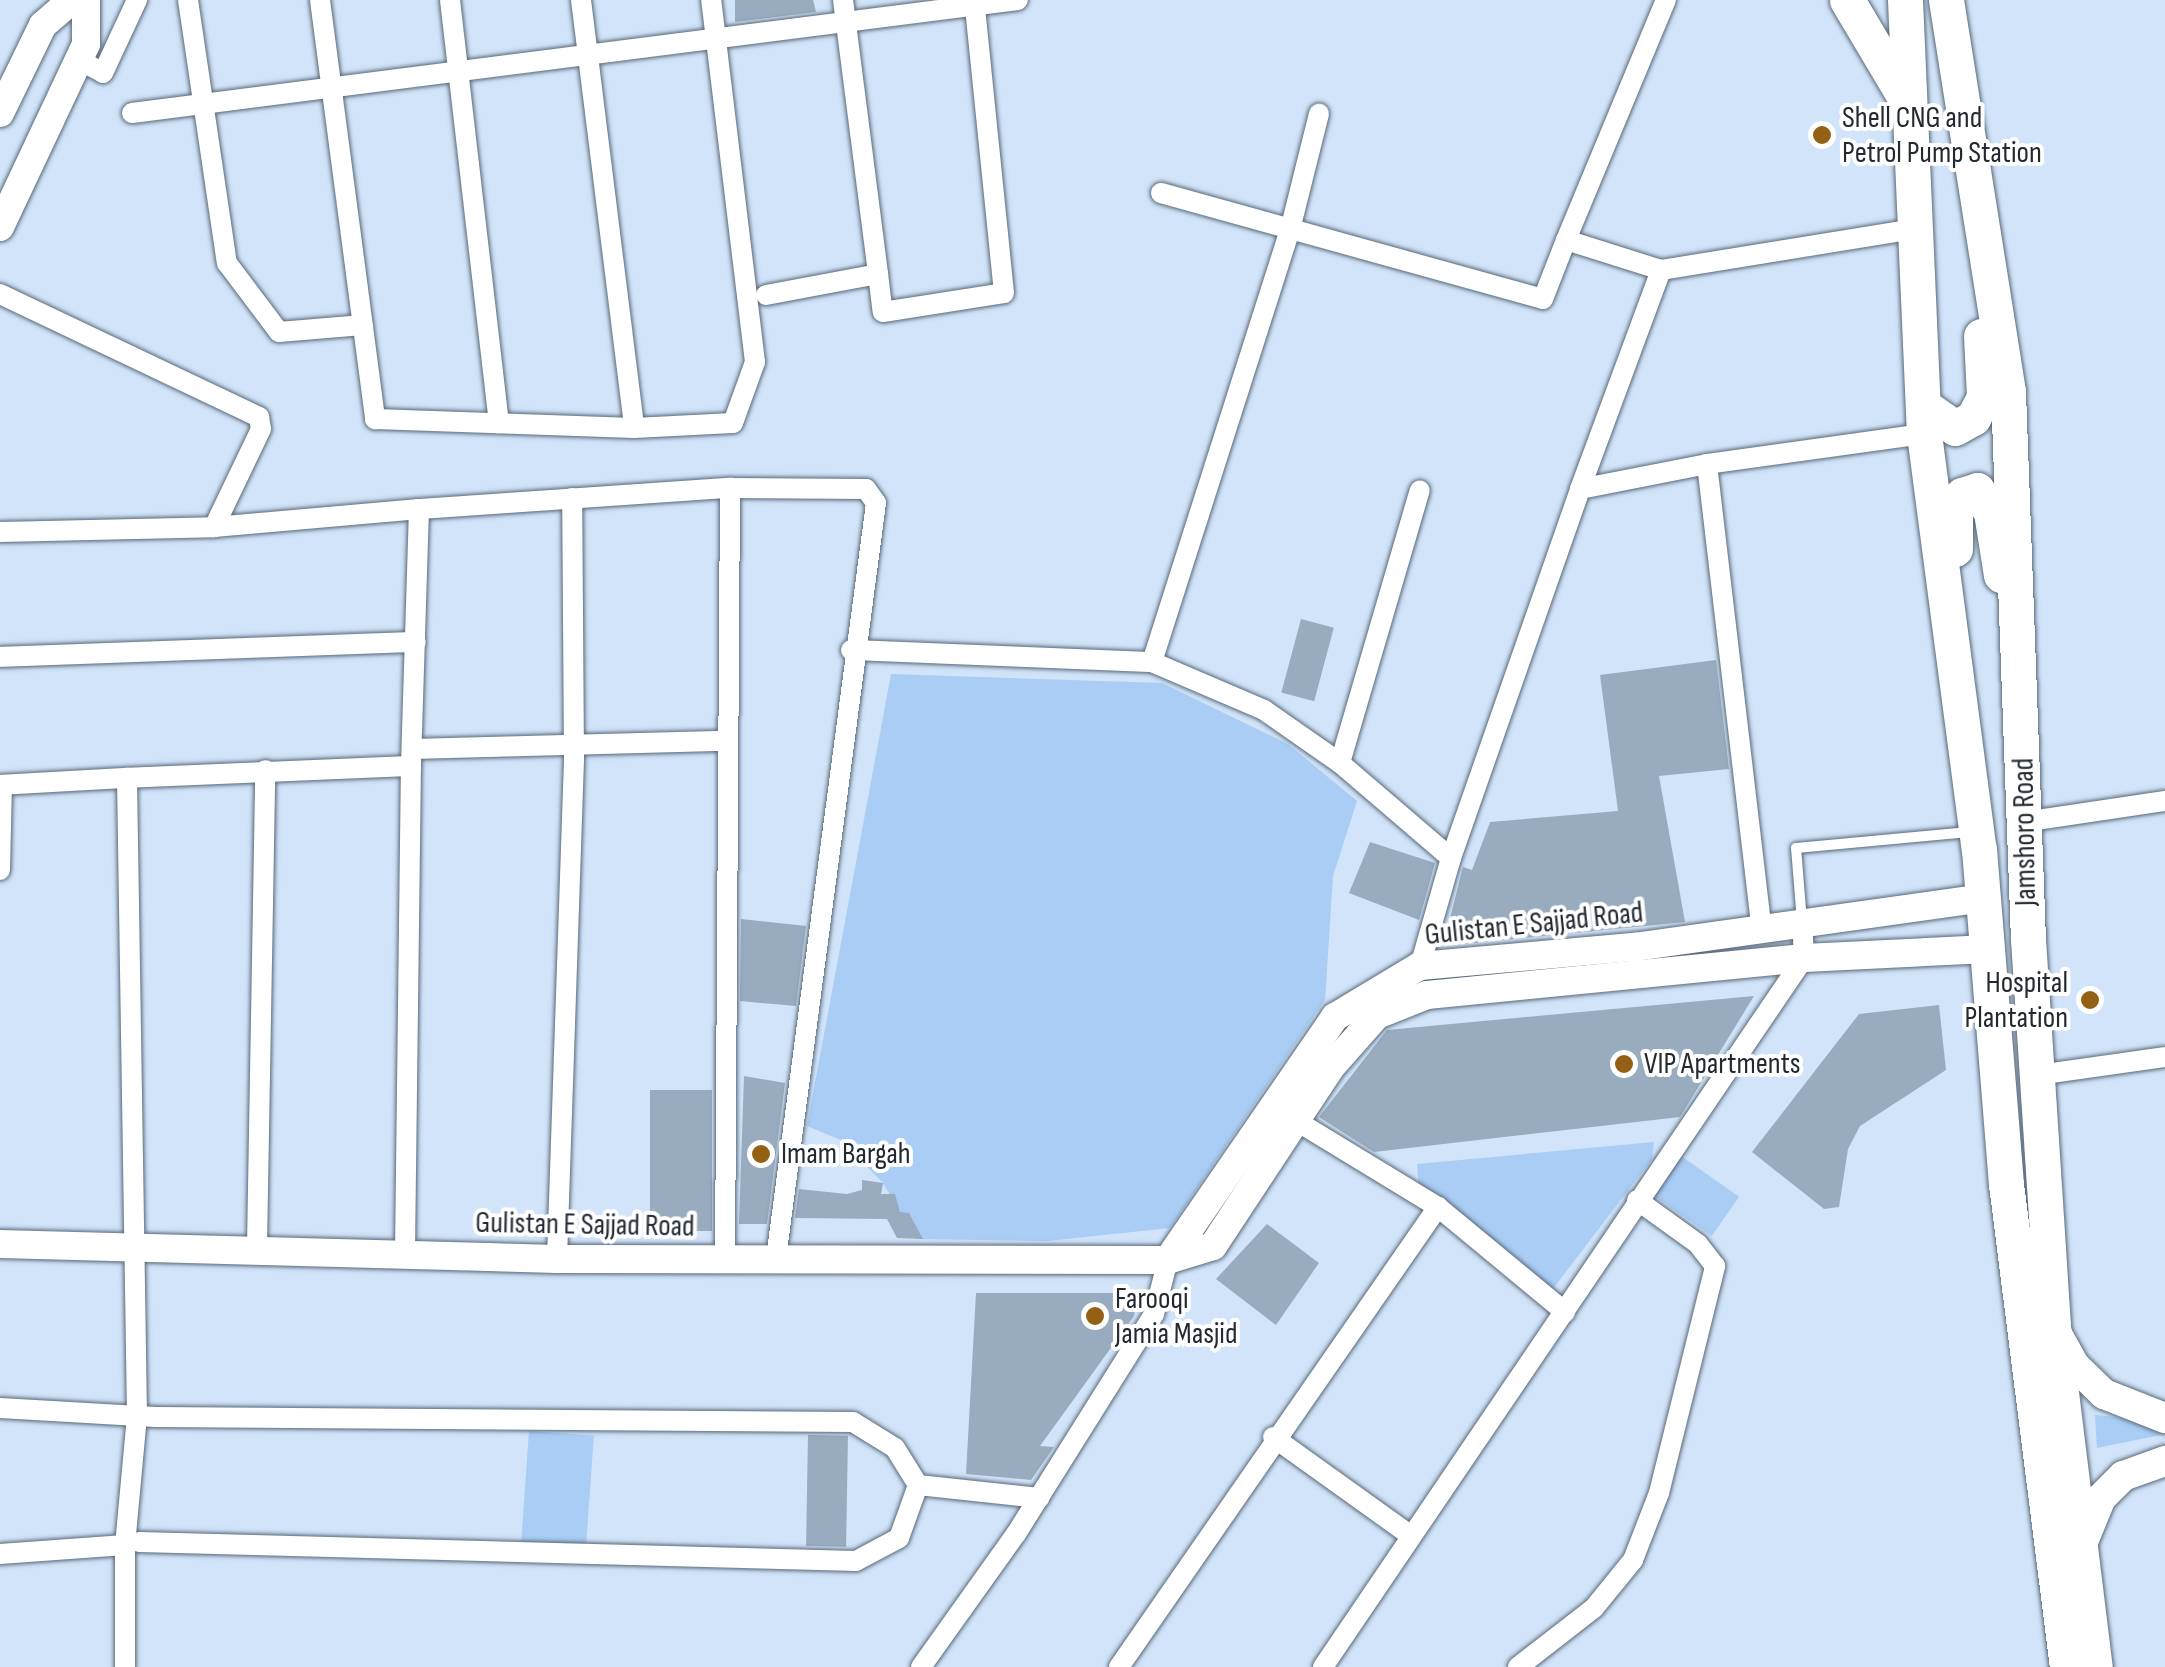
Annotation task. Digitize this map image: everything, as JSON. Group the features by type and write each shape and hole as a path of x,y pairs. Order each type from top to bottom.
{"highway":[{"path":"1847,0 1910,106"},
{"name":"Jamshoro Road","path":"1905,0 1924,420 1984,898 2006,1184 2067,1667"},
{"name":"Jamshoro Road","path":"1946,0 2008,392 2024,822 2053,1327 2078,1556 2095,1667"},
{"path":"1924,420 1955,428 1973,418 1984,398 1978,185"},
{"path":"1958,690 1954,526 1962,495 1977,490 1986,495 2016,621"}],"main road":[{"path":"2053,1327 2074,1364 2104,1394 2165,1418"},
{"path":"2078,1556 2100,1498 2123,1476 2165,1462"}],"street":[{"path":"0,113 42,25 72,0"},
{"path":"0,227 86,44 86,0"},
{"path":"79,60 103,73 137,0"},
{"path":"188,0 227,263 279,332 363,325"},
{"path":"320,0 374,419 634,428 733,424 755,362 712,0"},
{"path":"450,0 499,423"},
{"path":"581,0 634,428"},
{"path":"843,0 883,312 1004,294 974,3"},
{"path":"132,114 1018,0"},
{"path":"1161,193 1543,299 1666,0"},
{"path":"1152,662 1290,230 1319,114"},
{"path":"1566,240 1661,270 1913,229"},
{"path":"1420,966 1451,858 1661,270"},
{"path":"766,295 878,274"},
{"path":"0,294 259,416 261,429 214,527"},
{"path":"1580,489 1924,420"},
{"path":"1707,464 1762,929"},
{"path":"0,532 214,527 730,488 866,488 874,496 776,1259"},
{"path":"725,1260 725,741 730,488"},
{"path":"1340,763 1420,490"},
{"path":"556,1259 574,744 572,498"},
{"path":"405,1252 420,510"},
{"path":"0,657 416,642"},
{"path":"852,650 1152,662 1264,710 1340,763 1451,858"},
{"path":"0,870 1,785 266,770 574,744 725,741"},
{"path":"257,1246 266,770"},
{"path":"125,1667 137,1416 129,1244 126,778"},
{"path":"2024,822 2165,800"},
{"name":"Gulistan E Sajjad Road","path":"1168,1260 1270,1105 1335,1017 1420,966 1762,929 1984,898"},
{"path":"1323,1667 1804,958 1802,924"},
{"name":"Gulistan E Sajjad Road","path":"0,1244 257,1246 556,1259 1168,1260 1214,1246 1296,1120 1377,1015 1427,995 1804,958 1988,950"},
{"path":"2038,1075 2165,1057"},
{"path":"1270,1105 1438,1207 1565,1312"},
{"path":"1518,1667 1604,1596 1633,1560 1659,1493 1715,1266 1698,1244 1637,1200"},
{"path":"1119,1667 1273,1438 1438,1207"},
{"path":"921,1667 1039,1498 1154,1314 1168,1260"},
{"path":"0,1408 137,1416 853,1422 895,1448 918,1485"},
{"path":"1273,1438 1410,1535"},
{"path":"918,1485 1039,1498"},
{"path":"0,1554 132,1544 856,1562 899,1538 918,1485"}],"lane":[{"path":"1802,924 1796,848 1976,831"}],"shaded area":[{"path":"891,674 1162,683 1288,744 1357,801 1333,876 1325,1000 1170,1228 1047,1241 916,1239 883,1183 841,1140 807,1126"},
{"path":"1654,1142 1652,1159 1549,1294 1419,1187 1417,1164"},
{"path":"1681,1156 1739,1197 1712,1236 1653,1195"},
{"path":"2095,1415 2165,1422 2165,1434 2097,1448"},
{"path":"529,1431 594,1436 586,1548 521,1544"}],"building":[{"path":"735,0 813,0 816,12 735,22"},
{"path":"1301,619 1334,628 1314,701 1281,692"},
{"path":"1716,660 1729,769 1659,776 1685,922 1443,946 1463,867 1472,870 1490,822 1618,811 1600,675"},
{"path":"1370,842 1435,863 1419,920 1349,893"},
{"path":"741,919 806,926 796,1006 740,1001"},
{"path":"1754,996 1680,1117 1374,1152 1319,1117 1387,1030"},
{"path":"1939,1005 1946,1070 1860,1126 1848,1149 1839,1207 1824,1209 1752,1152 1859,1014"},
{"name":"Imam Bargah","path":"744,1076 785,1083 767,1224 739,1224"},
{"path":"650,1090 712,1090 712,1231 650,1231"},
{"path":"862,1180 883,1183 881,1194 895,1194 900,1212 909,1213 923,1239 897,1238 887,1219 795,1218 799,1189 847,1194 862,1190"},
{"path":"1267,1224 1319,1263 1276,1325 1216,1279"},
{"path":"976,1293 1126,1293 1136,1303 1134,1316 1040,1446 1054,1447 1031,1480 966,1474"},
{"path":"808,1435 848,1436 846,1547 806,1546"}],"place":[{"name":"Shell CNG and Petrol Pump Station","path":"1822,135"},
{"name":"Hospital Plantation","path":"2090,1000"},
{"name":"VIP Apartments","path":"1624,1064"},
{"name":"Imam Bargah","path":"761,1154"},
{"name":"Farooqi Jamia Masjid","path":"1095,1316"}]}
